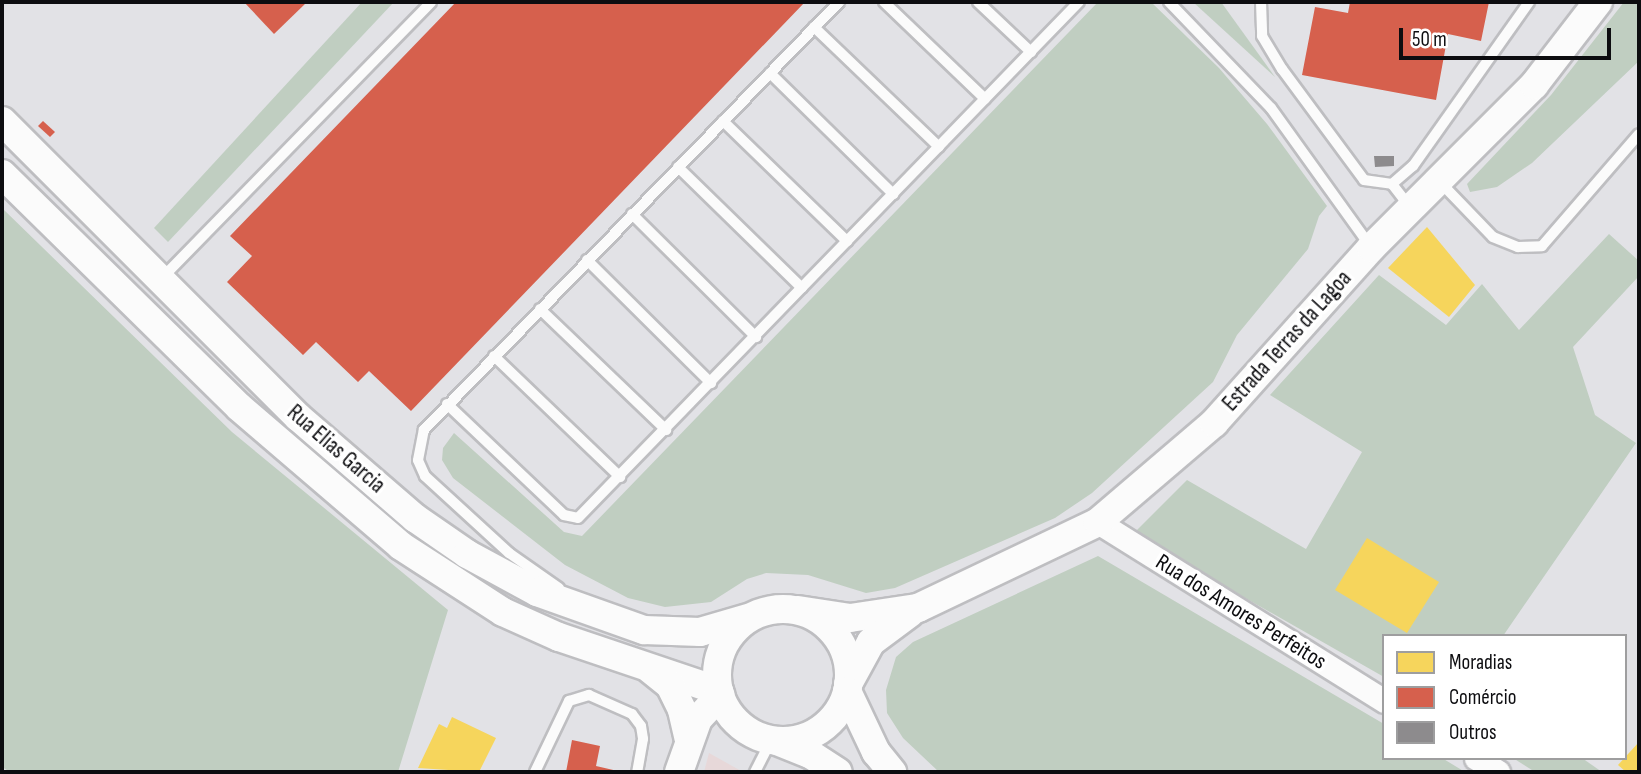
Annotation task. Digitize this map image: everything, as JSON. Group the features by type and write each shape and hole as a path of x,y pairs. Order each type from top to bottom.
{"street":[{"name":"Estrada Terras da Lagoa","path":"847,687 871,642 918,608 1098,522 1214,423 1371,248 1534,85 1598,2"},
{"name":"Rua Elias Garcia","path":"2,121 158,282 298,417 415,518 537,592 598,616 644,630 675,634 700,632 748,618"},
{"name":"Rua Elias Garcia","path":"2,174 239,407 401,546 503,612 559,637 635,661 720,693"},
{"name":"Rua dos Amores Perfeitos","path":"1098,522 1382,700"},
{"path":"838,772 810,754 744,728 731,716 720,693 719,655 726,641 748,618 780,608 798,610 822,622 841,642 847,659 847,687 876,752 892,772"},
{"name":"Estrada Terras da Lagoa","path":"798,610 850,618 918,608"},
{"path":"635,661 670,685 682,709 683,755"},
{"path":"775,740 795,740 827,724 847,687"},
{"path":"683,755 720,693"},
{"path":"683,755 712,733 744,728"},
{"path":"1479,760 1498,772"}],"lane":[{"path":"158,282 431,2"},
{"path":"598,616 509,553 425,476 418,460 418,447 424,430 839,2"},
{"path":"884,2 985,99"},
{"path":"978,2 1031,52"},
{"path":"1169,2 1271,108 1371,248"},
{"path":"1261,2 1262,36 1282,69 1364,180 1392,184 1411,208"},
{"path":"1392,184 1413,166 1529,2"},
{"path":"447,404 564,515 578,518 586,513 1076,3"},
{"path":"814,27 939,147"},
{"path":"769,72 893,194"},
{"path":"723,121 847,242"},
{"path":"1438,180 1493,237 1518,247 1542,246 1639,134"},
{"path":"678,167 802,288"},
{"path":"632,214 756,337"},
{"path":"587,260 711,383"},
{"path":"540,309 666,430"},
{"path":"494,356 620,477"},
{"path":"535,772 569,701 589,695 632,714 640,726 643,740 637,772"},
{"path":"755,772 775,740"}],"shaded area":[{"path":"709,753 743,772 704,772"}],"green space":[{"path":"362,2 394,2 168,242 154,228"},
{"path":"1098,2 1151,2 1219,68 1267,124 1327,206 1319,216 1308,249 1237,335 1213,382 1092,493 1055,518 895,588 866,593 808,575 766,573 747,579 711,602 665,607 628,598 565,565 453,478 442,460 443,448 454,433 564,532 582,536"},
{"path":"1193,2 1221,2 1275,77"},
{"path":"1624,2 1639,2 1639,61 1532,163 1497,187 1470,192 1467,184 1551,95"},
{"path":"2,208 232,432 448,610 398,772 10,772 2,767"},
{"path":"1609,234 1639,261 1639,276 1573,347 1595,415 1636,443 1504,634 1382,634 1382,676 1133,534 1187,480 1306,549 1362,452 1270,395 1379,275 1446,325 1482,284 1519,330"},
{"path":"1098,556 1382,723 1382,760 1445,760 1465,772 939,772 903,738 887,713 886,690 896,657 913,642"},
{"path":"1516,760 1585,760 1602,772 1535,772"}],"building: Moradias":[{"path":"1427,227 1475,285 1449,317 1388,268"},
{"path":"1367,538 1439,582 1407,633 1335,590"},
{"path":"452,717 496,738 479,772 418,768 439,724 447,728"},
{"path":"1639,742 1639,772 1626,772 1618,765 1623,760 1627,760 1627,755"}],"building: Comércio":[{"path":"244,2 307,2 274,34"},
{"path":"456,2 805,2 411,411 369,371 358,382 316,342 303,355 227,282 252,256 230,236"},
{"path":"1350,2 1489,2 1481,41 1448,34 1436,100 1302,75 1315,7 1348,13"},
{"path":"43,121 55,132 50,137 38,126"},
{"path":"572,740 600,746 596,766 622,772 566,772"}],"building: Outros":[{"path":"1374,156 1394,156 1394,166 1375,167"}]}
